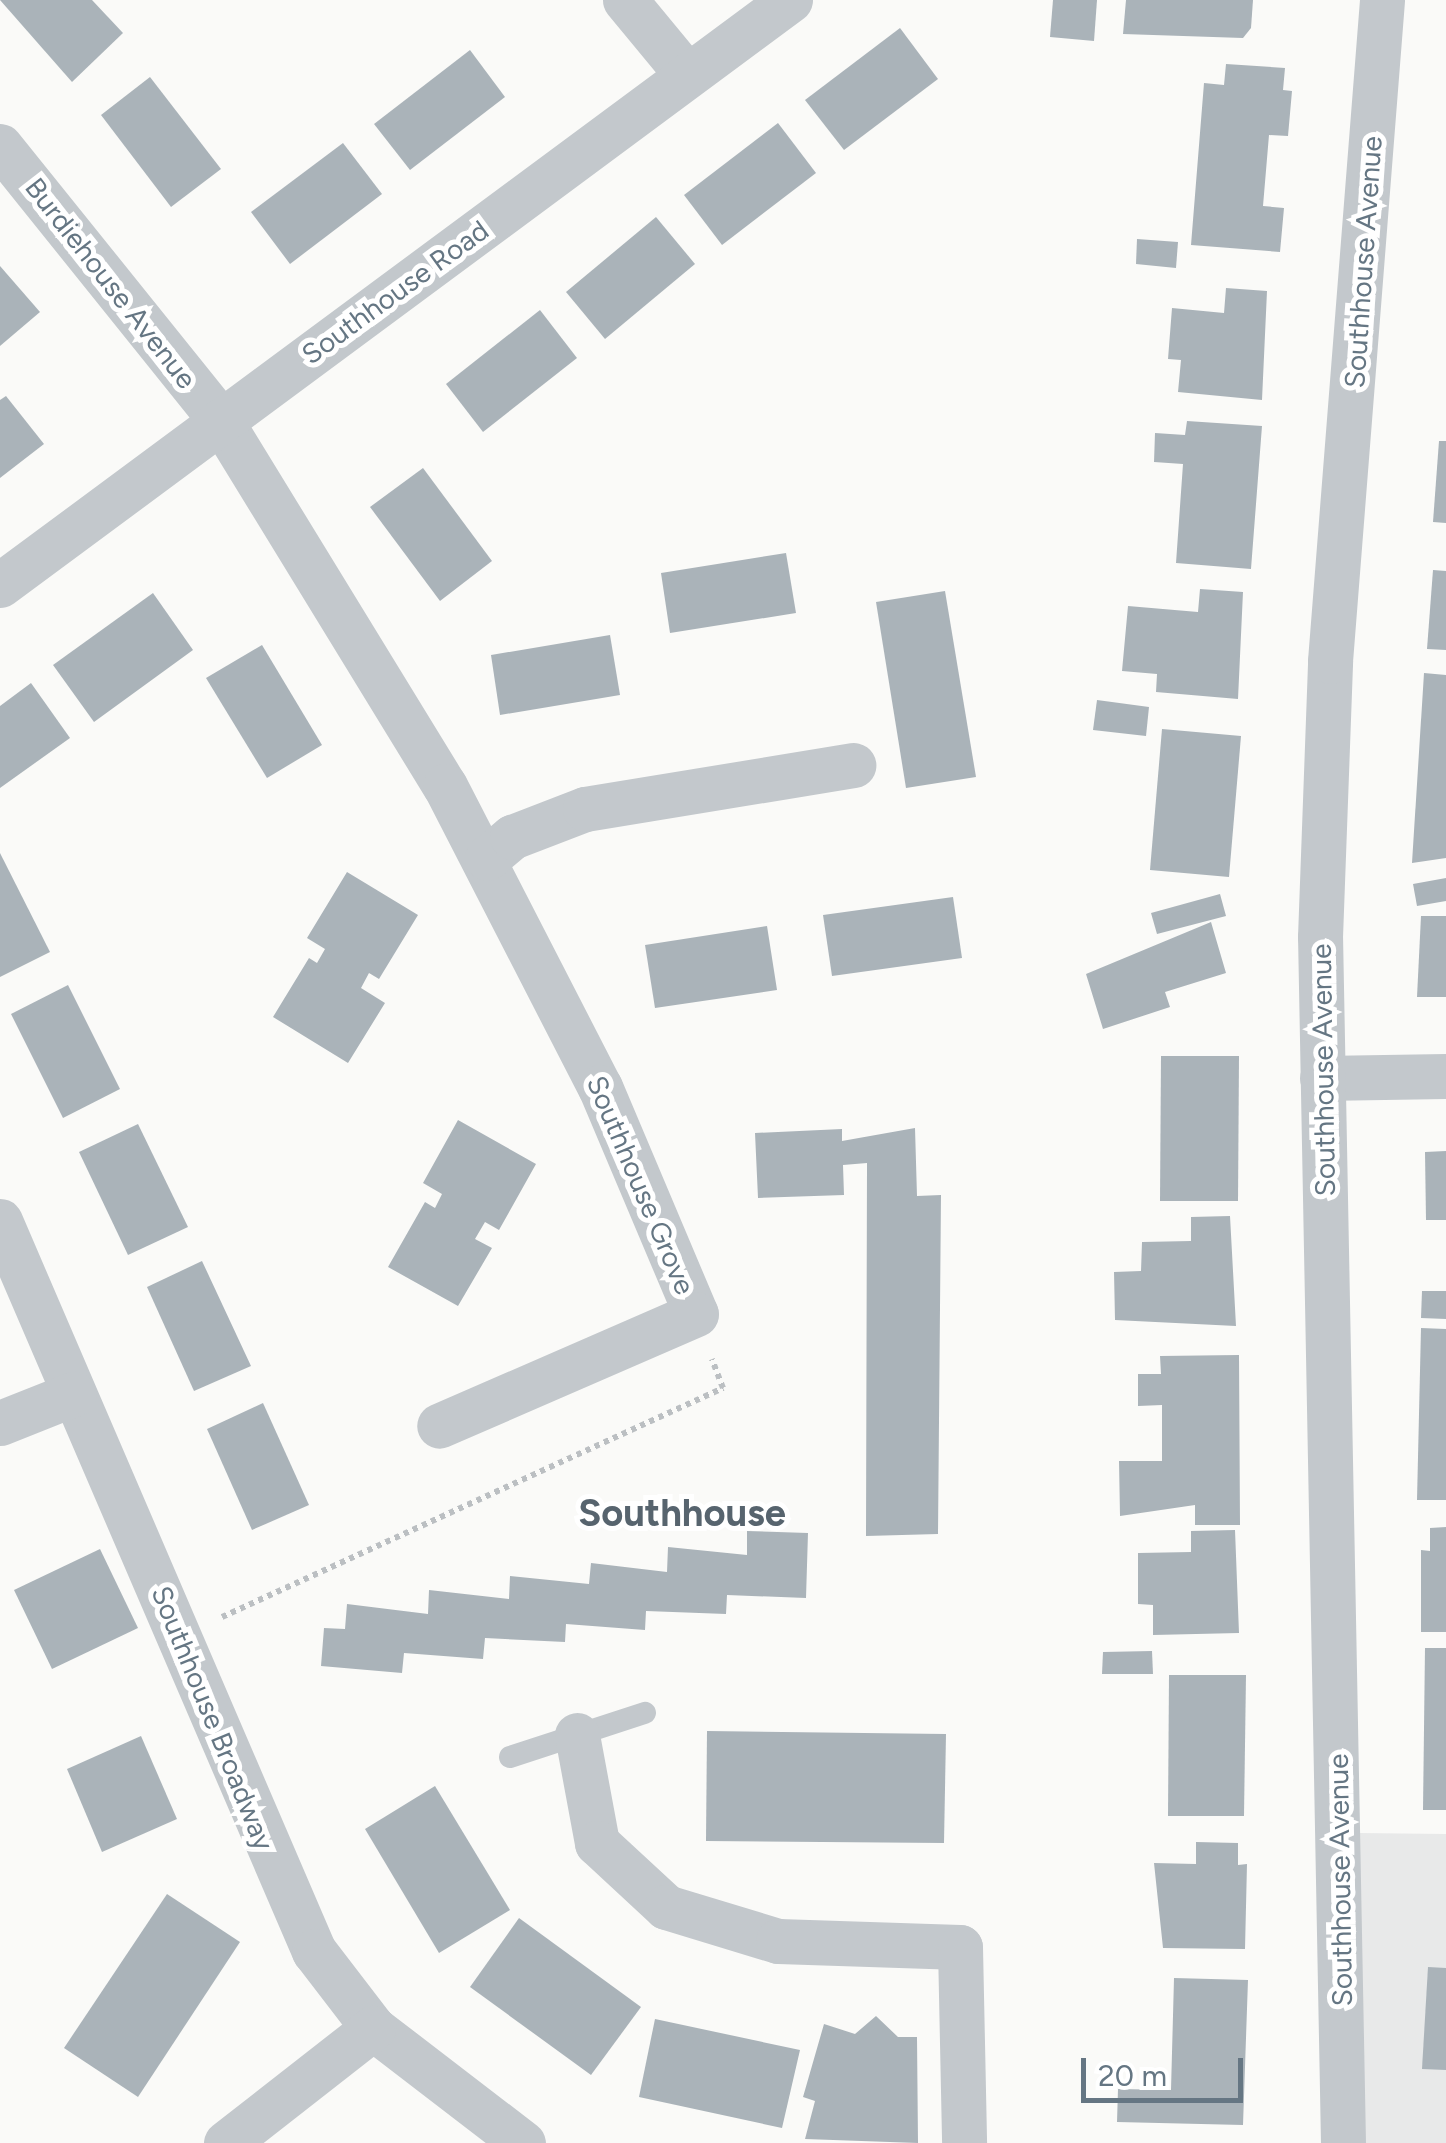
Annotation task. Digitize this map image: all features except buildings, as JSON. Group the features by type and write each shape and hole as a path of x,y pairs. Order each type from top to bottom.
{"street":[{"path":"625,0 686,75"},
{"name":"Southhouse Road","path":"0,585 790,0"},
{"name":"Southhouse Avenue","path":"1343,2143 1322,1078 1330,661 1382,0"},
{"name":"Burdiehouse Avenue","path":"0,146 221,420"},
{"name":"Southhouse Grove","path":"221,420 486,858 648,1192 696,1314 439,1426"},
{"path":"486,858 585,808 853,764"},
{"path":"1322,1078 1446,1076"},
{"name":"Southhouse Broadway","path":"0,1221 180,1636 282,1888 314,1951 374,2028 523,2143"},
{"path":"0,1423 73,1394"},
{"path":"577,1735 598,1843 666,1907 778,1942 960,1947 964,2143"},
{"path":"226,2143 374,2028"}],"lane":[{"path":"510,1757 645,1713"}],"path":[{"path":"180,1636 723,1388 696,1314"}],"shaded area":[{"path":"1359,1833 1446,1834 1446,2143 1362,2143"}],"district":[{"name":"Southhouse","path":"682,1514"}]}
